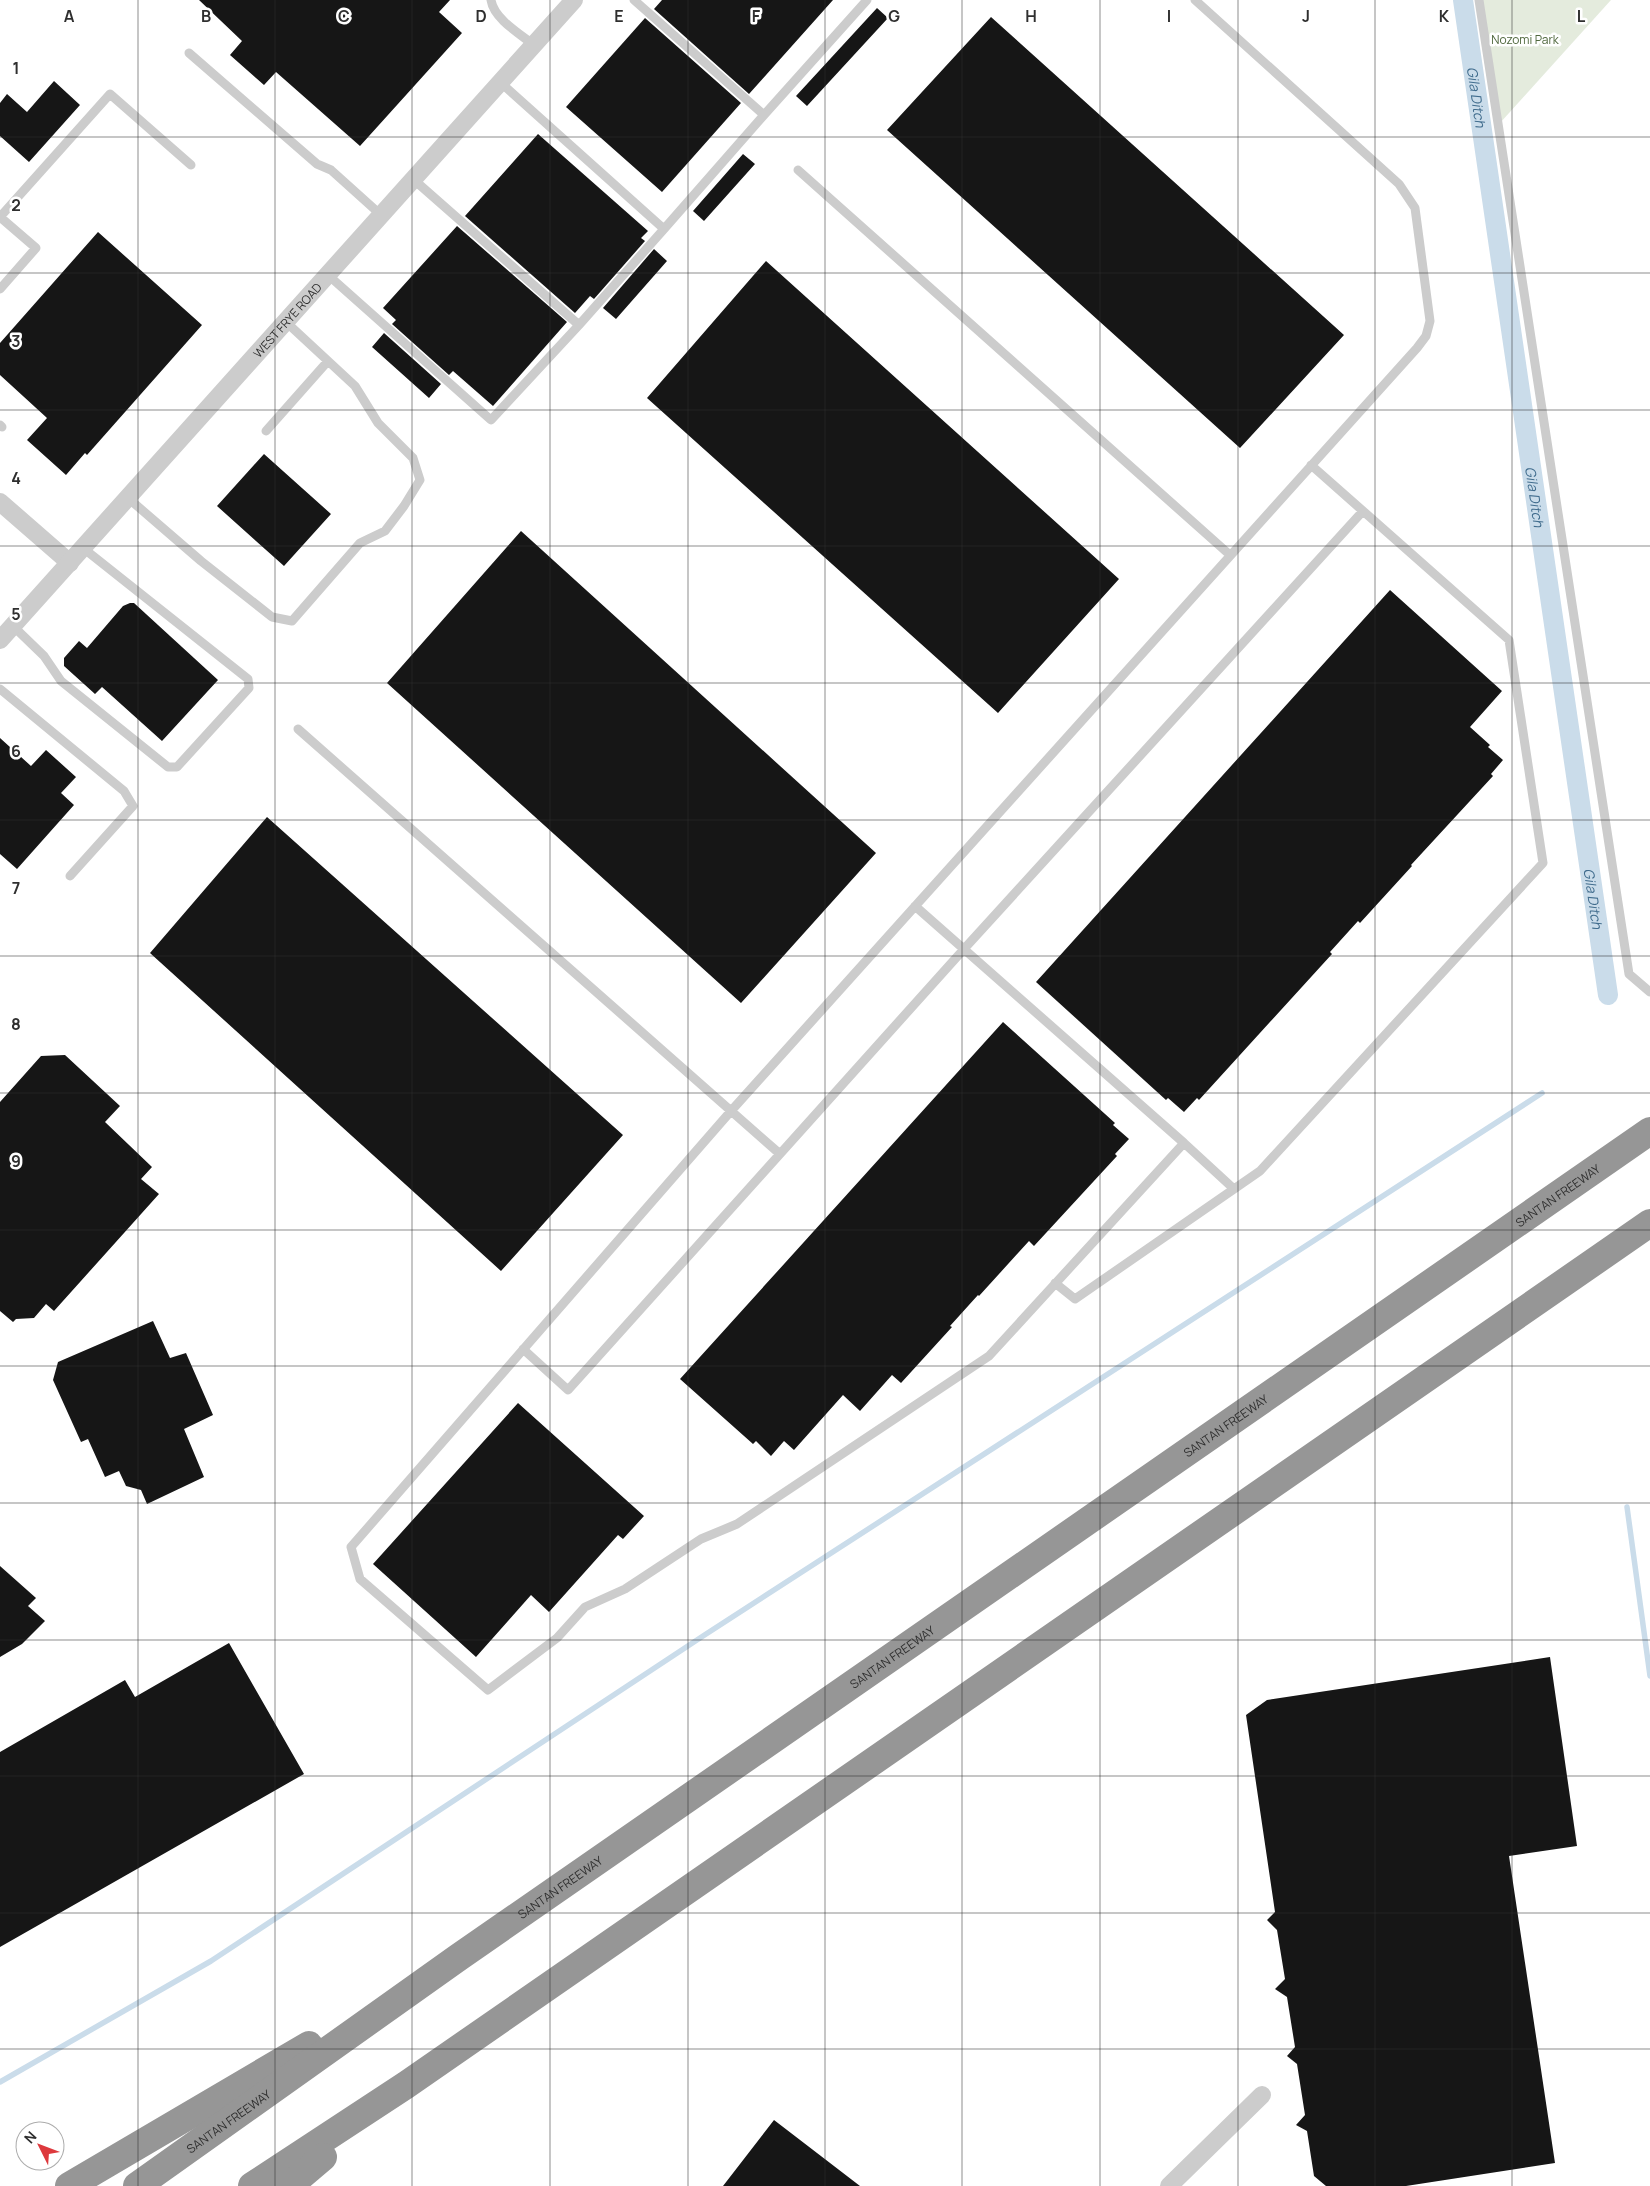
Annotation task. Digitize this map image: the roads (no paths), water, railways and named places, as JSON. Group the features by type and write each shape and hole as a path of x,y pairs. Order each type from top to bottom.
{"highway":[{"name":"SANTAN FREEWAY","path":"137,2186 459,1957 1650,1131"},
{"path":"252,2186 406,2085 1650,1223"},
{"path":"69,2186 459,1957"},
{"path":"289,2186 406,2085"}],"street":[{"name":"WEST FRYE ROAD","path":"0,640 574,0"},
{"path":"0,502 70,563"},
{"path":"1169,2186 1262,2095"}],"lane":[{"path":"491,0 492,8 501,18 534,45"},
{"path":"634,0 764,115"},
{"path":"328,275 491,420 579,325 867,0"},
{"path":"1184,1143 989,1356 737,1524 701,1538 625,1589 584,1607 557,1638 488,1690 360,1579 351,1547 732,1110 1426,336 1430,321 1415,208 1399,184 1195,0"},
{"path":"1479,0 1629,974 1650,992"},
{"path":"189,53 318,164 331,170 381,215"},
{"path":"500,82 664,229"},
{"path":"0,289 36,248 0,217 110,94 191,166"},
{"path":"798,170 1230,555"},
{"path":"413,179 579,325"},
{"path":"128,498 201,561 272,617 292,620 360,543 385,531 404,506 420,480 413,458 378,423 354,386 286,322"},
{"path":"266,431 328,361"},
{"path":"1055,1284 1076,1299 1260,1171 1543,863 1509,640 1311,465"},
{"path":"523,1349 568,1390 964,949 1363,511"},
{"path":"13,626 44,656 61,681 168,767 177,767 249,688 248,679 83,548"},
{"path":"0,689 124,791 133,806 70,876"},
{"path":"298,729 780,1154"},
{"path":"915,906 1234,1189"}],"waterway":[{"name":"Gila Ditch","path":"1463,0 1608,995"},
{"path":"0,2082 211,1961 703,1636 1542,1093"},
{"path":"1627,1507 1650,1676"}],"park label":[{"name":"Nozomi Park","path":"1525,39"}]}
